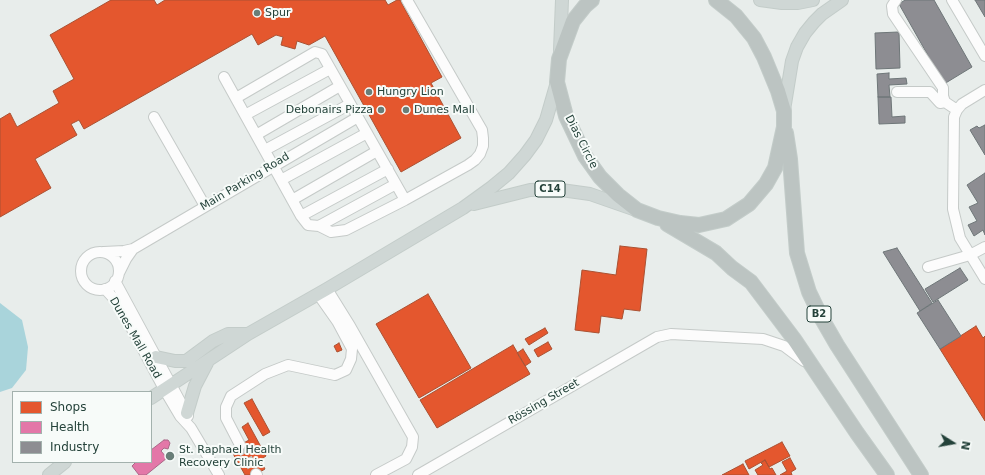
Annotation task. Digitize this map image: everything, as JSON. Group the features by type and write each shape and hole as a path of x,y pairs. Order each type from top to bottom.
{"highway":[{"name":"Dias Circle","path":"592,0 573,21 559,59 557,82 566,116 585,156 600,177 618,195 637,210 658,218 680,223 699,225 726,219 749,204 766,184 775,168 784,127 784,111 778,91 770,70 754,38 736,16 716,0"},
{"name":"B2","path":"784,127 790,159 797,253 809,292 837,345 921,475"},
{"path":"658,218 716,253 732,268 751,282 794,339 887,475"}],"main road":[{"path":"559,59 562,0"},
{"path":"760,0 782,3 798,3 813,0"},
{"path":"784,111 792,61 797,47 805,33 814,22 822,14 842,0"},
{"name":"C14","path":"152,397 248,334 463,208 492,188 509,173 536,140 546,120 557,82"},
{"name":"C14","path":"463,208 530,190 554,189 590,194 637,210"},
{"path":"156,357 186,362 214,341 228,334 248,334"},
{"path":"187,413 195,386 208,360"},
{"path":"49,475 64,463"}],"street":[{"path":"224,76 301,216 308,225 319,226 331,232 346,230 405,200 474,160 481,150 483,138 482,130 407,0"},
{"path":"896,0 892,6 893,14 943,88 945,102"},
{"path":"952,0 985,56"},
{"path":"236,98 315,52 322,54 405,200"},
{"path":"245,115 330,69"},
{"path":"256,135 340,86"},
{"path":"985,90 962,104 954,117 953,209 960,238 985,279"},
{"path":"897,92 930,92 940,103 945,102 957,110"},
{"path":"265,150 350,104"},
{"path":"154,117 205,206"},
{"name":"Main Parking Road","path":"104,252 134,249 358,117"},
{"path":"282,180 367,133"},
{"path":"292,200 377,151"},
{"path":"301,216 388,169"},
{"path":"319,226 396,184"},
{"path":"928,267 970,255 985,247"},
{"name":"Main Parking Road","path":"117,277 126,259 134,249"},
{"path":"95,252 104,252 115,260 119,268 117,277 109,287 105,289 96,289 88,285 82,278 81,269 84,260 91,254 95,252"},
{"name":"Dunes Mall Road","path":"117,277 156,357 168,387"},
{"name":"Dunes Mall Road","path":"105,289 118,303 168,387"},
{"path":"322,292 414,437 412,447 406,458 376,475"},
{"path":"240,445 226,418 226,407 230,396 265,374 288,365 335,375 346,370 351,359 352,349 346,329"},
{"name":"Rössing Street","path":"418,475 657,337 672,334 723,336 772,341 795,353 819,375"},
{"path":"168,387 187,413 191,428"},
{"path":"168,387 180,416 191,428 219,475"}],"water":[{"path":"0,303 22,320 28,347 26,370 12,388 0,392"}],"building: Shops":[{"name":"Dunes Mall","path":"111,0 154,0 157,5 165,0 385,0 388,5 400,0 442,77 431,83 461,138 401,172 325,36 309,45 297,41 295,49 281,45 283,37 276,35 258,45 252,34 84,129 79,120 71,124 77,135 35,159 51,188 0,217 0,119 10,113 17,127 59,103 53,91 74,79 50,35"},
{"path":"620,246 647,249 640,311 624,309 622,319 601,316 599,333 575,330 582,270 616,275"},
{"path":"428,294 471,368 419,398 376,324"},
{"path":"976,326 983,338 985,336 985,421 940,349"},
{"path":"545,328 548,333 529,345 525,339"},
{"path":"548,342 552,349 538,357 534,350"},
{"path":"339,343 342,350 337,352 334,346"},
{"path":"513,345 530,374 437,428 420,400"},
{"path":"523,349 531,362 525,366 517,353"},
{"path":"252,399 270,432 263,436 244,403"},
{"path":"248,423 266,456 260,460 265,469 255,475 245,475 231,450 249,440 242,427"},
{"path":"782,442 790,456 769,467 765,460 749,469 745,461"},
{"path":"790,458 796,469 791,472 792,475 780,475 787,471 782,462"},
{"path":"765,460 770,469 772,468 776,475 758,475 755,470 763,465 761,463"},
{"path":"743,464 749,475 722,475"}],"building: Health":[{"path":"164,440 168,440 170,443 168,449 164,448 161,451 167,458 146,475 139,475 132,466 135,463 152,463 152,449"}],"building: Industry":[{"path":"905,0 934,0 972,67 944,84 899,4"},
{"path":"975,0 985,0 985,17"},
{"path":"899,32 900,68 876,69 875,33"},
{"path":"889,73 889,79 906,78 907,84 889,85 890,97 878,97 877,74"},
{"path":"878,97 891,97 892,117 905,116 905,123 879,124"},
{"path":"985,125 985,155 970,130 977,126 979,128"},
{"path":"985,173 985,235 983,230 974,236 968,225 977,221 969,207 978,203 967,185"},
{"path":"897,248 932,303 920,311 883,252"},
{"path":"960,268 968,280 933,302 925,289"},
{"path":"938,300 961,336 940,349 917,313"}],"tunnel":[{"path":"240,445 256,474"}],"place":[{"name":"Spur","path":"257,13"},
{"name":"Hungry Lion","path":"369,92"},
{"name":"Debonairs Pizza","path":"381,110"},
{"name":"Dunes Mall","path":"406,110"},
{"name":"St. Raphael Health Recovery Clinic","path":"170,456"}]}
